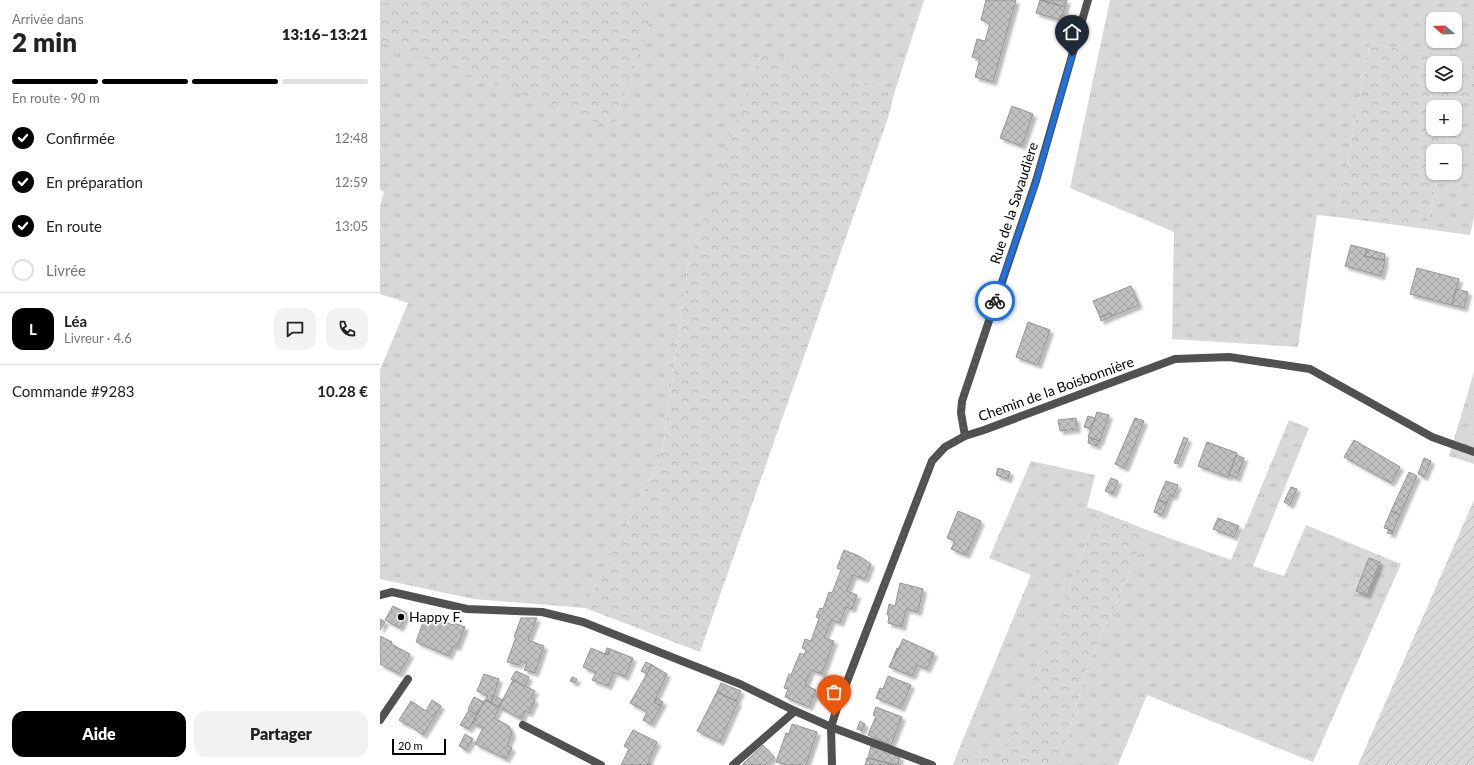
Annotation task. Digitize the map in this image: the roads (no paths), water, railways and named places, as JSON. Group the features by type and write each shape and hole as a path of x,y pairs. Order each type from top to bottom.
{"street":[{"name":"Rue de la Savaudière","path":"965,436 962,419 962,401 1036,182 1088,0"},
{"name":"Chemin de la Boisbonnière","path":"832,765 831,727 840,698 932,461 945,447 965,436 1175,359 1229,357 1310,369 1432,437 1474,452"},
{"path":"380,595 392,592 467,609 542,612 583,622 740,684 794,712 932,765"},
{"path":"380,720 408,679"},
{"path":"733,765 794,712"},
{"path":"522,726 601,765"}],"place":[{"name":"Happy F.","path":"401,617"}]}
